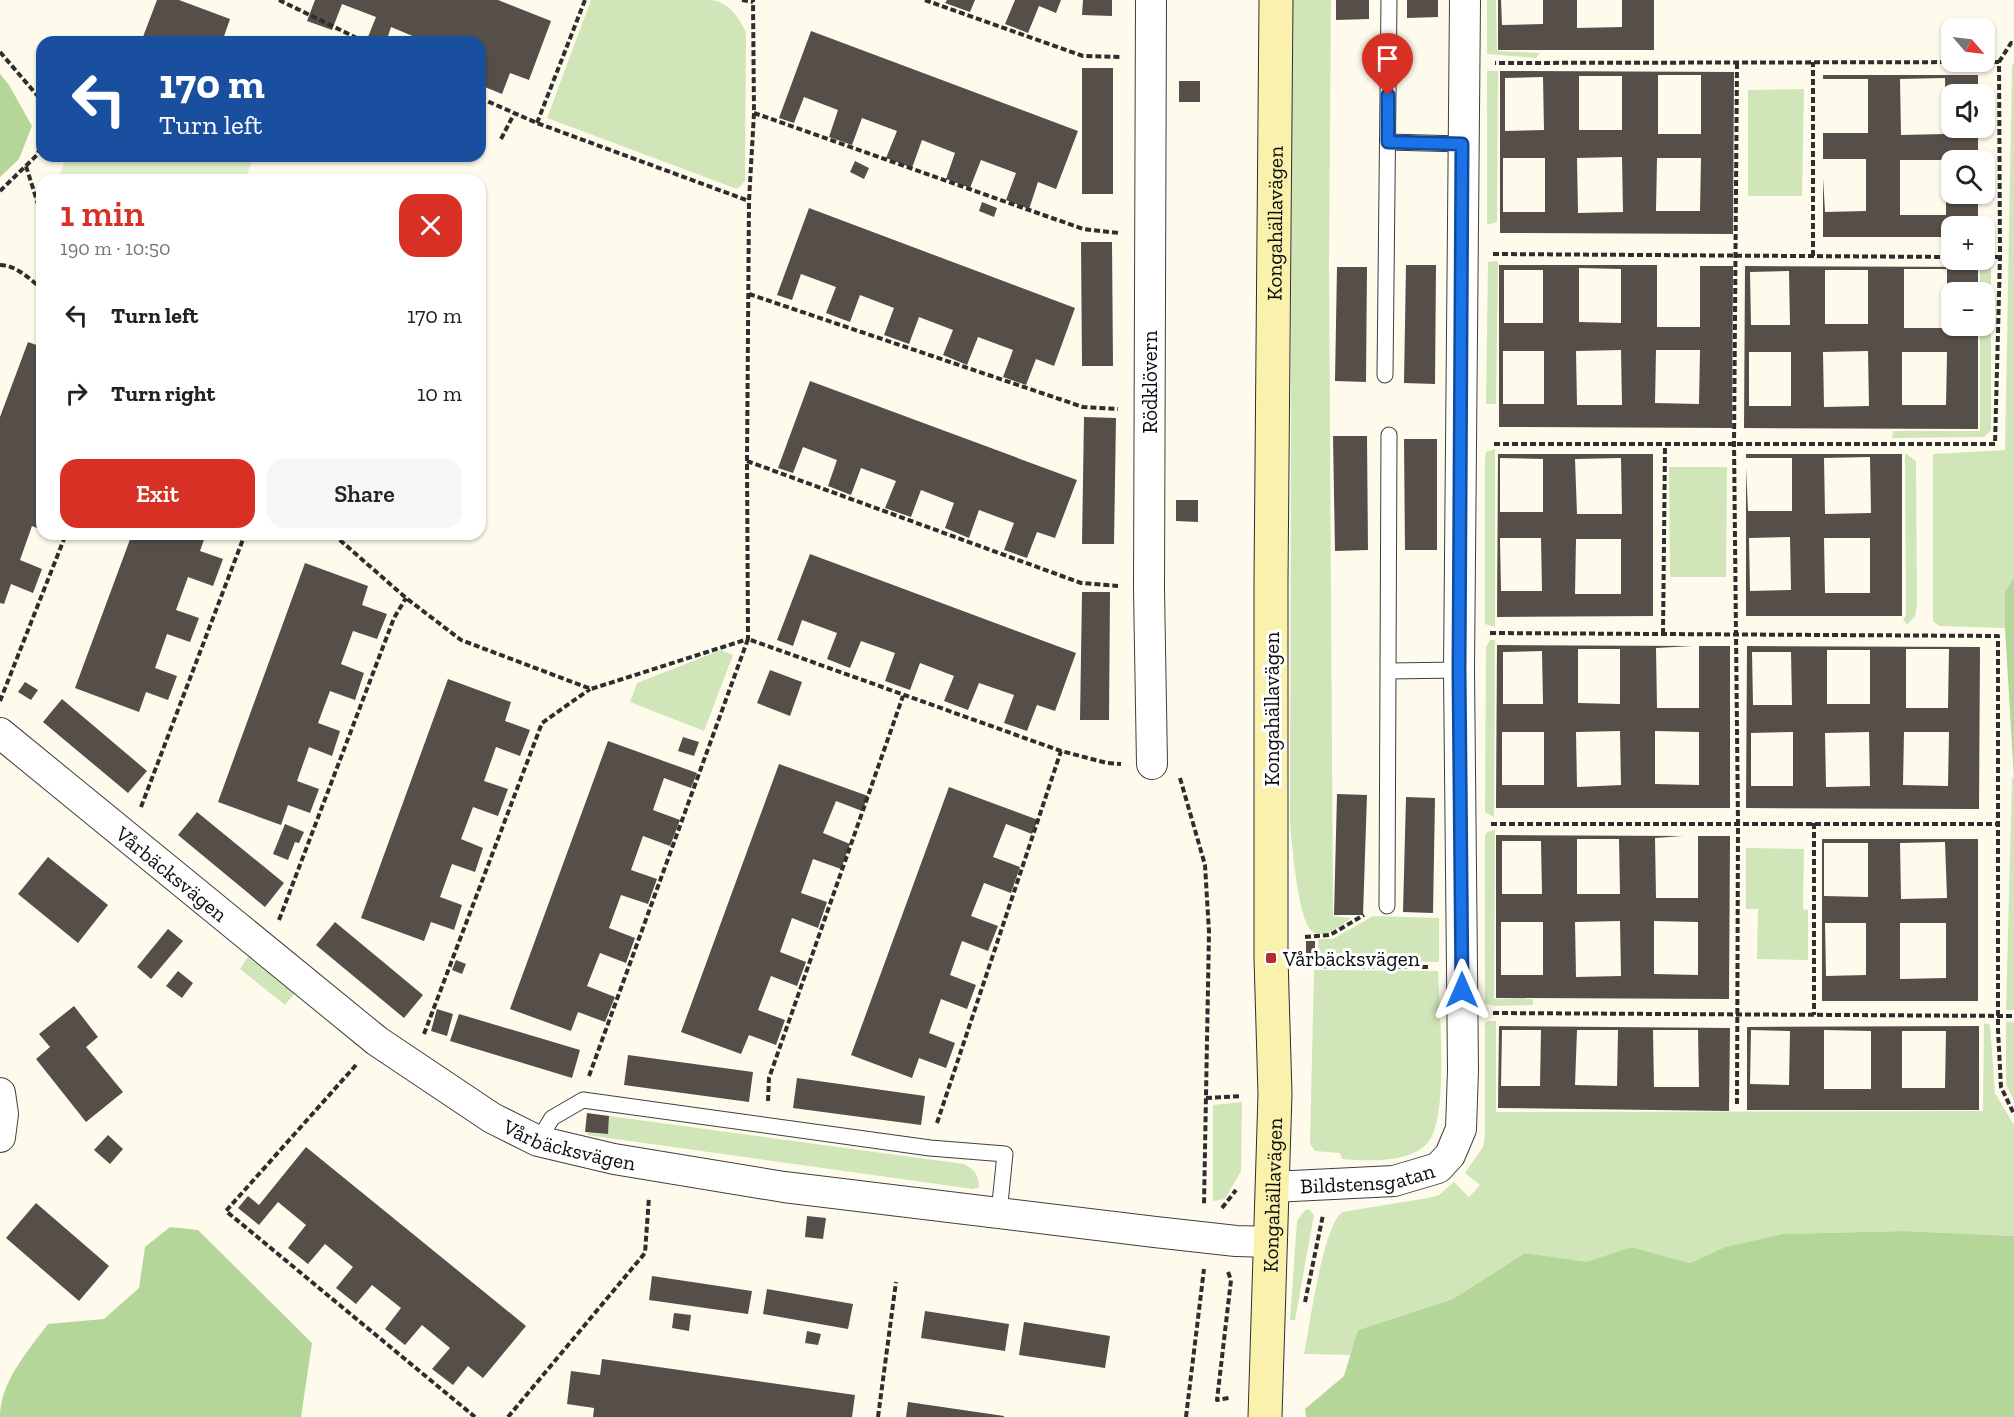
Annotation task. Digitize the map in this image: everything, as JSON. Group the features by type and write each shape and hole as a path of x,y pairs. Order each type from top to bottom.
{"street":[{"name":"Rödklövern","path":"1151,0 1149,589 1152,764"},
{"name":"Kongahällavägen","path":"1265,1417 1275,1094 1271,958 1271,581 1276,0"},
{"name":"Bildstensgatan","path":"1272,1187 1394,1181 1438,1168 1450,1155 1461,1129 1459,633 1465,0"},
{"name":"Vårbäcksvägen","path":"0,733 376,1041 492,1118 538,1141 570,1150 784,1187 999,1214 1271,1242"},
{"path":"0,1093 3,1114 0,1137"}],"lane":[{"path":"1385,375 1389,0"},
{"path":"1388,142 1462,144"},
{"path":"1388,906 1389,435"},
{"path":"1389,671 1459,670"},
{"path":"538,1141 552,1118 583,1100 930,1148 1005,1154 999,1214"}],"path":[{"path":"279,0 353,36"},
{"path":"537,123 585,0"},
{"path":"583,1100 748,639 749,201 754,113 753,1 742,0"},
{"path":"925,0 1083,56 1151,59"},
{"path":"1460,444 1665,446 1995,444 2000,257 2000,62 2011,43 2014,43"},
{"path":"0,52 36,94"},
{"path":"1737,62 1734,444 1738,824 1737,1104"},
{"path":"1813,62 1813,256"},
{"path":"1464,63 2000,62"},
{"path":"486,101 537,123 749,201"},
{"path":"754,113 1083,229 1150,237"},
{"path":"501,139 514,114"},
{"path":"0,191 36,156"},
{"path":"26,166 36,198"},
{"path":"1464,254 1941,257"},
{"path":"1995,257 2000,257"},
{"path":"0,265 8,265 24,274 36,285"},
{"path":"749,294 1083,407 1149,410"},
{"path":"1663,634 1665,446"},
{"path":"747,461 1081,583 1149,589"},
{"path":"0,702 64,540"},
{"path":"123,832 139,810 243,540"},
{"path":"340,540 406,598 461,640 591,689"},
{"path":"261,948 284,913 394,618 406,598"},
{"path":"1459,633 1998,636 1998,1015 2001,1087 2014,1114"},
{"path":"408,1064 422,1041 542,723 591,689 748,639 1061,751 1107,763 1152,764 1181,779 1205,865 1209,932 1205,1237 1186,1417"},
{"path":"767,1124 769,1078 903,696"},
{"path":"930,1148 1061,751"},
{"path":"1460,824 1998,824"},
{"path":"1814,824 1814,1015"},
{"path":"1301,937 1330,935 1367,914 1388,906"},
{"path":"1301,966 1462,967"},
{"path":"1462,1013 2014,1016"},
{"path":"376,1041 226,1211 475,1417"},
{"path":"1206,1098 1246,1095"},
{"path":"508,1417 645,1253 651,1165"},
{"path":"1304,1305 1324,1214 1327,1183"},
{"path":"1205,1237 1228,1270 1231,1280 1217,1400 1229,1398"},
{"path":"878,1417 896,1282"}],"green space":[{"path":"591,0 712,0 729,7 736,16 746,32 745,181 737,189 547,118"},
{"path":"1292,0 1331,0 1329,266 1333,916 1351,918 1323,934 1313,932 1303,914 1290,823"},
{"path":"1487,0 1496,0 1497,51 1540,53 1536,58 1487,54"},
{"path":"2014,62 2014,577 2005,592 2005,628 1939,626 1933,621 1933,454 2005,450 2012,66"},
{"path":"1487,71 1498,71 1497,222 1487,225"},
{"path":"0,74 9,85 32,126 19,159 0,177"},
{"path":"1804,89 1802,196 1748,196 1748,90"},
{"path":"64,162 252,162 247,174 60,174"},
{"path":"1498,261 1496,404 1486,404 1488,262"},
{"path":"1980,270 1991,270 1991,282 1980,282"},
{"path":"1980,336 1991,336 1991,430 1984,437 1892,438 1893,431 1980,431"},
{"path":"1495,449 1495,627 1485,624 1485,460 1486,452"},
{"path":"1905,453 1916,461 1917,606 1915,616 1907,625 1903,619 1906,616"},
{"path":"1669,467 1727,467 1726,577 1670,577"},
{"path":"2014,577 2014,779 2005,592"},
{"path":"1490,640 1495,640 1494,817 1485,812 1486,647"},
{"path":"721,650 733,655 704,731 630,702 637,683"},
{"path":"2012,776 2014,779 2014,1010 2006,1010"},
{"path":"1495,830 1494,999 1533,999 1533,1005 1494,1006 1485,1003 1485,835"},
{"path":"1746,848 1804,849 1803,909 1808,910 1808,960 1757,959 1758,909 1746,909"},
{"path":"1373,916 1439,918 1439,962 1319,960 1318,939 1333,939"},
{"path":"249,955 295,993 285,1005 240,969"},
{"path":"1314,970 1438,971 1441,1034 1439,1109 1435,1128 1429,1141 1412,1154 1388,1159 1342,1159 1340,1153 1315,1151 1310,1144"},
{"path":"1496,1021 1496,1112 1983,1111 1984,1023 1990,1025 1995,1093 2014,1125 2014,1236 1904,1231 1782,1234 1725,1247 1690,1263 1631,1247 1587,1263 1525,1253 1453,1299 1358,1330 1351,1355 1304,1354 1313,1301 1328,1237 1342,1212 1428,1198 1439,1195 1454,1182 1469,1197 1480,1185 1465,1173 1483,1147 1485,1135 1485,1023"},
{"path":"2006,1021 2014,1022 2014,1101 2006,1084"},
{"path":"1242,1102 1241,1171 1225,1199 1213,1201 1213,1105"},
{"path":"609,1116 964,1164 975,1173 979,1187 973,1189 587,1135 588,1133 608,1134"},
{"path":"1309,1209 1314,1215 1295,1320 1290,1320 1297,1221 1304,1211"},
{"path":"170,1227 198,1230 312,1343 301,1417 0,1417 1,1404 10,1379 48,1324 104,1319 139,1288 145,1247"},
{"path":"1904,1231 2014,1236 2014,1417 1306,1417 1305,1409 1344,1376 1358,1330 1453,1299 1525,1253 1587,1262 1631,1247 1690,1263 1725,1247 1782,1234"}],"building":[{"path":"157,0 179,0 230,19 224,36 143,36"},
{"path":"315,0 498,0 551,21 529,80 510,73 502,94 486,87 486,36 413,36 391,27 388,36 368,36 376,17 342,4 332,30 307,21"},
{"path":"947,0 975,0 970,12 945,3"},
{"path":"1015,0 1061,0 1056,13 1039,6 1028,33 1005,24"},
{"path":"1083,0 1112,0 1112,16 1082,15"},
{"path":"1336,0 1369,0 1369,19 1336,20"},
{"path":"1407,0 1438,0 1438,17 1407,18"},
{"path":"1498,0 1501,0 1502,25 1543,24 1543,0 1577,0 1577,28 1622,27 1622,0 1654,0 1654,50 1498,50"},
{"path":"811,31 1078,131 1056,189 1038,182 1029,209 1006,200 1016,173 981,160 970,188 946,179 955,153 922,140 912,168 886,158 897,131 862,118 852,145 829,137 838,110 804,97 794,123 779,118"},
{"path":"1082,68 1113,68 1113,194 1082,194"},
{"path":"1500,71 1734,72 1733,234 1500,233","holes":["1658,75 1701,75 1701,134 1658,134","1579,76 1622,76 1622,130 1579,130","1543,77 1544,130 1505,131 1505,78","1622,157 1623,212 1578,213 1577,158","1503,158 1545,158 1545,212 1503,212","1657,158 1701,158 1700,211 1656,211"]},
{"path":"1823,75 1978,75 1978,84 1945,84 1945,78 1900,79 1901,135 1941,134 1941,138 1978,138 1978,150 1941,150 1941,160 1900,160 1900,215 1946,215 1946,204 1978,204 1978,216 1941,216 1941,237 1823,237 1823,178 1825,212 1866,211 1866,159 1823,159 1823,133 1868,133 1868,79 1823,79"},
{"path":"1179,81 1200,81 1200,102 1179,102"},
{"path":"855,161 869,168 864,179 850,172"},
{"path":"982,202 997,208 994,217 979,211"},
{"path":"809,208 1075,308 1054,366 1036,359 1026,385 1003,377 1013,350 978,337 967,365 943,355 953,330 919,317 909,344 884,335 894,308 860,295 850,322 826,313 836,287 801,274 792,300 777,295"},
{"path":"1081,242 1112,242 1113,366 1082,366"},
{"path":"1406,265 1436,265 1435,384 1404,383"},
{"path":"1499,265 1657,265 1657,327 1700,327 1700,266 1733,266 1732,428 1499,427","holes":["1579,268 1621,269 1621,323 1579,322","1504,270 1543,270 1543,323 1504,323","1621,350 1622,405 1577,405 1576,351","1656,350 1700,350 1699,404 1655,403","1503,351 1544,351 1544,404 1503,404"]},
{"path":"1745,266 1941,267 1941,269 1904,269 1904,328 1941,328 1941,336 1978,336 1978,429 1744,428","holes":["1825,270 1868,270 1868,324 1825,324","1789,271 1790,325 1751,325 1750,272","1868,351 1869,406 1824,407 1823,352","1749,352 1791,352 1791,406 1749,406","1902,352 1947,352 1946,405 1902,405"]},
{"path":"1337,267 1367,267 1366,382 1335,381"},
{"path":"1947,270 1978,270 1978,282 1947,282"},
{"path":"28,342 36,345 36,528 32,526 20,560 42,569 33,593 11,584 4,604 0,603 0,417"},
{"path":"810,381 1077,480 1055,538 1037,532 1027,558 1004,550 1014,523 979,510 969,538 945,528 954,503 921,490 911,517 885,508 896,481 861,468 851,495 828,486 837,460 803,447 793,473 778,468"},
{"path":"1084,417 1116,418 1114,544 1082,544"},
{"path":"1333,436 1367,436 1368,550 1335,551"},
{"path":"1404,439 1437,439 1437,550 1405,550"},
{"path":"1498,454 1653,454 1653,616 1497,617","holes":["1500,458 1543,459 1543,512 1500,512","1621,458 1622,514 1577,514 1575,459","1500,538 1541,538 1542,591 1501,591","1576,539 1621,539 1621,594 1575,594"]},
{"path":"1746,454 1902,454 1902,616 1746,616 1746,468 1748,511 1792,511 1792,458 1746,458","holes":["1870,457 1871,513 1825,514 1824,458","1790,537 1791,590 1750,591 1749,538","1824,538 1870,538 1870,593 1825,593"]},
{"path":"1176,500 1198,500 1198,522 1176,521"},
{"path":"130,540 204,540 200,551 223,559 213,586 188,577 176,610 199,618 190,642 167,634 155,668 177,676 168,700 146,692 139,712 75,688"},
{"path":"810,554 1076,653 1055,711 1037,705 1027,731 1004,723 1014,695 979,683 968,710 944,701 954,676 920,663 910,690 885,681 895,653 861,641 850,668 827,659 837,633 802,620 793,646 777,640"},
{"path":"305,563 368,586 362,605 387,614 377,639 353,631 341,664 364,673 355,700 330,691 318,723 340,731 332,756 309,747 297,781 319,789 310,813 288,805 281,825 218,802"},
{"path":"1082,592 1110,592 1109,720 1080,720"},
{"path":"1497,645 1693,646 1656,648 1657,708 1699,708 1699,646 1730,646 1730,808 1496,808","holes":["1578,649 1620,649 1620,704 1578,703","1542,651 1543,704 1503,704 1503,652","1620,731 1621,785 1577,787 1576,732","1655,731 1699,732 1699,785 1655,784","1502,732 1544,732 1544,785 1502,785"]},
{"path":"1747,646 1980,647 1979,809 1746,808","holes":["1906,649 1949,649 1948,708 1906,708","1827,650 1870,650 1870,704 1827,704","1752,652 1791,652 1792,705 1753,705","1793,732 1793,786 1751,786 1751,733","1869,732 1870,786 1826,787 1825,733","1904,732 1949,732 1948,786 1903,785"]},
{"path":"770,670 802,682 790,716 757,703"},
{"path":"448,679 511,702 505,721 530,730 520,756 496,747 484,781 508,789 498,816 473,807 461,839 483,848 475,872 452,864 440,897 462,905 454,930 431,922 424,941 361,918"},
{"path":"25,682 38,690 31,700 18,692"},
{"path":"62,699 147,771 128,793 43,722"},
{"path":"683,737 699,742 694,756 678,751"},
{"path":"608,741 697,773 691,788 664,778 653,810 680,820 670,846 643,836 631,870 657,879 648,904 621,895 609,928 635,938 626,963 600,953 587,986 615,997 605,1022 578,1012 571,1031 510,1009"},
{"path":"779,764 868,796 862,811 836,801 823,833 850,844 841,869 813,859 801,893 827,902 818,928 792,918 780,952 806,962 797,986 771,976 758,1010 785,1020 776,1045 749,1035 741,1054 681,1032"},
{"path":"949,787 1038,820 1032,834 1006,824 993,857 1020,867 1011,893 984,883 971,916 998,926 988,951 962,941 950,975 976,985 967,1009 941,999 929,1033 955,1043 946,1068 919,1058 912,1078 851,1055"},
{"path":"1337,794 1367,795 1363,915 1334,915"},
{"path":"1406,797 1435,798 1433,913 1403,912"},
{"path":"197,812 284,883 265,907 178,835"},
{"path":"285,824 304,832 299,843 295,842 288,860 273,854"},
{"path":"1496,835 1683,836 1655,838 1656,898 1698,898 1698,836 1730,836 1729,999 1496,998","holes":["1577,839 1619,839 1620,894 1577,894","1502,841 1541,841 1542,894 1502,894","1620,921 1621,976 1576,977 1575,922","1654,921 1698,922 1698,975 1654,974","1501,922 1543,922 1543,975 1501,975"]},
{"path":"1822,839 1978,839 1978,1001 1822,1001","holes":["1945,842 1947,898 1901,899 1900,843","1824,843 1868,843 1868,897 1824,896","1825,923 1866,923 1866,975 1826,976","1900,923 1946,923 1946,978 1900,979"]},
{"path":"48,857 108,905 78,943 18,894"},
{"path":"335,922 423,995 404,1018 316,945"},
{"path":"168,929 183,941 151,979 137,967"},
{"path":"1306,941 1315,941 1315,959 1306,959"},
{"path":"456,960 466,964 462,974 452,970"},
{"path":"178,971 193,983 182,998 166,986"},
{"path":"74,1006 98,1037 86,1047 123,1092 86,1122 36,1059 50,1047 39,1034"},
{"path":"437,1009 453,1014 447,1036 431,1031"},
{"path":"459,1014 580,1050 572,1078 450,1041"},
{"path":"1499,1026 1730,1028 1729,1111 1498,1108","holes":["1502,1030 1541,1030 1540,1086 1501,1086","1577,1030 1618,1030 1617,1086 1575,1085","1653,1030 1698,1030 1699,1087 1654,1087"]},
{"path":"1979,1026 1979,1110 1747,1110 1747,1027","holes":["1751,1030 1790,1031 1789,1085 1750,1084","1824,1030 1871,1031 1871,1089 1824,1089","1902,1031 1946,1031 1945,1088 1902,1088"]},
{"path":"628,1055 753,1072 749,1102 624,1085"},
{"path":"797,1078 925,1096 921,1125 793,1108"},
{"path":"587,1113 609,1116 608,1134 585,1132"},
{"path":"108,1135 123,1149 110,1164 94,1150"},
{"path":"306,1147 526,1326 483,1378 468,1366 453,1385 432,1369 450,1348 422,1325 405,1345 385,1329 401,1308 372,1285 356,1304 336,1288 353,1267 325,1244 308,1264 288,1248 306,1225 278,1202 259,1225 238,1208 248,1196 259,1205"},
{"path":"36,1203 109,1266 79,1301 6,1238"},
{"path":"807,1216 826,1218 823,1239 805,1237"},
{"path":"652,1276 752,1291 748,1314 649,1300"},
{"path":"767,1289 853,1304 848,1329 763,1314"},
{"path":"925,1311 1009,1324 1005,1351 921,1338"},
{"path":"674,1313 691,1315 689,1331 672,1328"},
{"path":"1024,1322 1110,1336 1105,1368 1019,1355"},
{"path":"807,1331 821,1334 818,1345 805,1343"},
{"path":"602,1359 855,1395 852,1417 593,1417 594,1408 567,1404 571,1371 600,1375"},
{"path":"908,1402 1004,1416 1004,1417 906,1417"}],"place":[{"name":"Vårbäcksvägen","path":"1271,958"}],"route":[{"path":"1388,95 1388,142 1462,144 1461,233 1464,254 1459,670 1462,990"}]}
